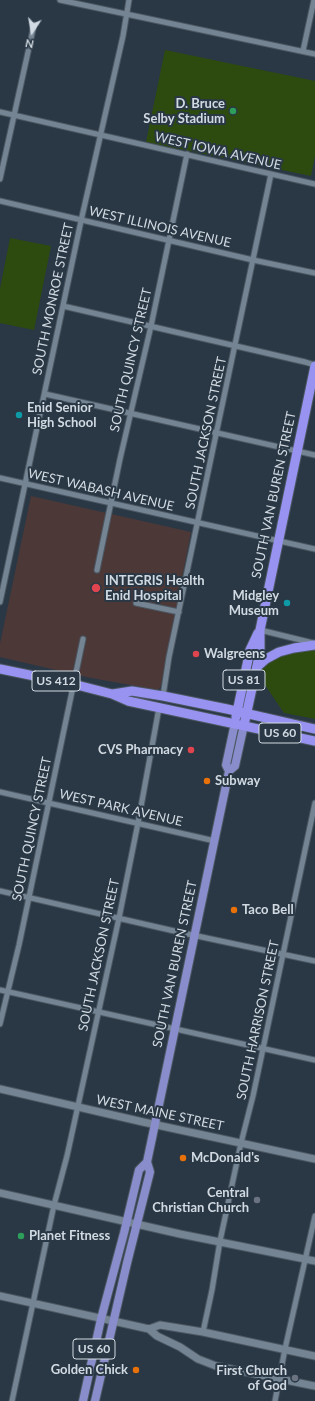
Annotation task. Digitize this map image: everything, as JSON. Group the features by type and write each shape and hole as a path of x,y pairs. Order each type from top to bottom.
{"highway":[{"name":"SOUTH VAN BUREN STREET","path":"242,712 260,652 260,630 315,365"},
{"name":"SOUTH VAN BUREN STREET","path":"240,724 250,650 260,630"},
{"path":"256,667 280,652 315,644"},
{"name":"US 412","path":"0,669 73,684 112,694 128,701 240,724"},
{"name":"US 412","path":"112,694 132,691 242,712"},
{"name":"US 60","path":"242,712 315,728"},
{"name":"US 60","path":"240,724 315,740"}],"main road":[{"name":"SOUTH VAN BUREN STREET","path":"147,1162 229,771 235,766 240,724"},
{"name":"WEST MAINE STREET","path":"0,1089 315,1159"},
{"name":"US 60","path":"83,1401 101,1319 127,1222 139,1170 147,1162 150,1172 95,1401"},
{"path":"0,1193 127,1222 315,1261"},
{"path":"0,1296 150,1329 160,1325 203,1332 315,1356"},
{"path":"150,1329 157,1336 180,1347 198,1359 216,1366 315,1386"}],"street":[{"path":"60,0 315,54"},
{"name":"SOUTH MONROE STREET","path":"0,602 129,0"},
{"path":"303,51 314,0"},
{"path":"0,179 34,24"},
{"name":"WEST IOWA AVENUE","path":"0,112 315,184"},
{"name":"SOUTH QUINCY STREET","path":"97,570 187,154"},
{"name":"SOUTH JACKSON STREET","path":"163,696 216,433 271,174"},
{"name":"WEST ILLINOIS AVENUE","path":"0,201 253,260 315,272"},
{"path":"63,306 235,345 315,365"},
{"path":"45,394 315,455"},
{"name":"WEST WABASH AVENUE","path":"0,478 315,549"},
{"path":"0,572 6,573"},
{"path":"136,603 179,612"},
{"path":"260,630 315,644"},
{"name":"SOUTH QUINCY STREET","path":"0,1024 29,898 83,639"},
{"name":"SOUTH JACKSON STREET","path":"12,1401 54,1205 67,1156 119,918 159,708"},
{"name":"WEST PARK AVENUE","path":"0,792 215,841"},
{"name":"SOUTH HARRISON STREET","path":"203,1332 220,1241 241,1143 253,1096 315,803"},
{"path":"0,890 29,898 315,961"},
{"path":"0,990 174,1030 315,1060"},
{"path":"275,1401 285,1349 315,1216"}],"shaded area":[{"name":"INTEGRIS Health Enid Hospital","path":"31,496 191,532 161,686 158,690 86,677 0,657 0,644"}],"green space":[{"name":"D. Bruce Selby Stadium","path":"165,50 315,81 315,156 311,176 146,142"},
{"path":"10,238 51,246 34,330 0,323 0,289"},
{"path":"315,649 315,719 284,713 263,682 258,682 262,666 284,654"}],"place":[{"name":"D. Bruce Selby Stadium","path":"233,111"},
{"name":"Enid Senior High School","path":"19,415"},
{"name":"INTEGRIS Health Enid Hospital","path":"96,588"},
{"name":"Midgley Museum","path":"287,603"},
{"name":"Walgreens","path":"196,654"},
{"name":"CVS Pharmacy","path":"191,750"},
{"name":"Subway","path":"207,781"},
{"name":"Taco Bell","path":"234,910"},
{"name":"McDonald's","path":"183,1158"},
{"name":"Central Christian Church","path":"257,1200"},
{"name":"Planet Fitness","path":"21,1236"},
{"name":"Golden Chick","path":"136,1370"},
{"name":"First Church of God","path":"295,1378"}]}
